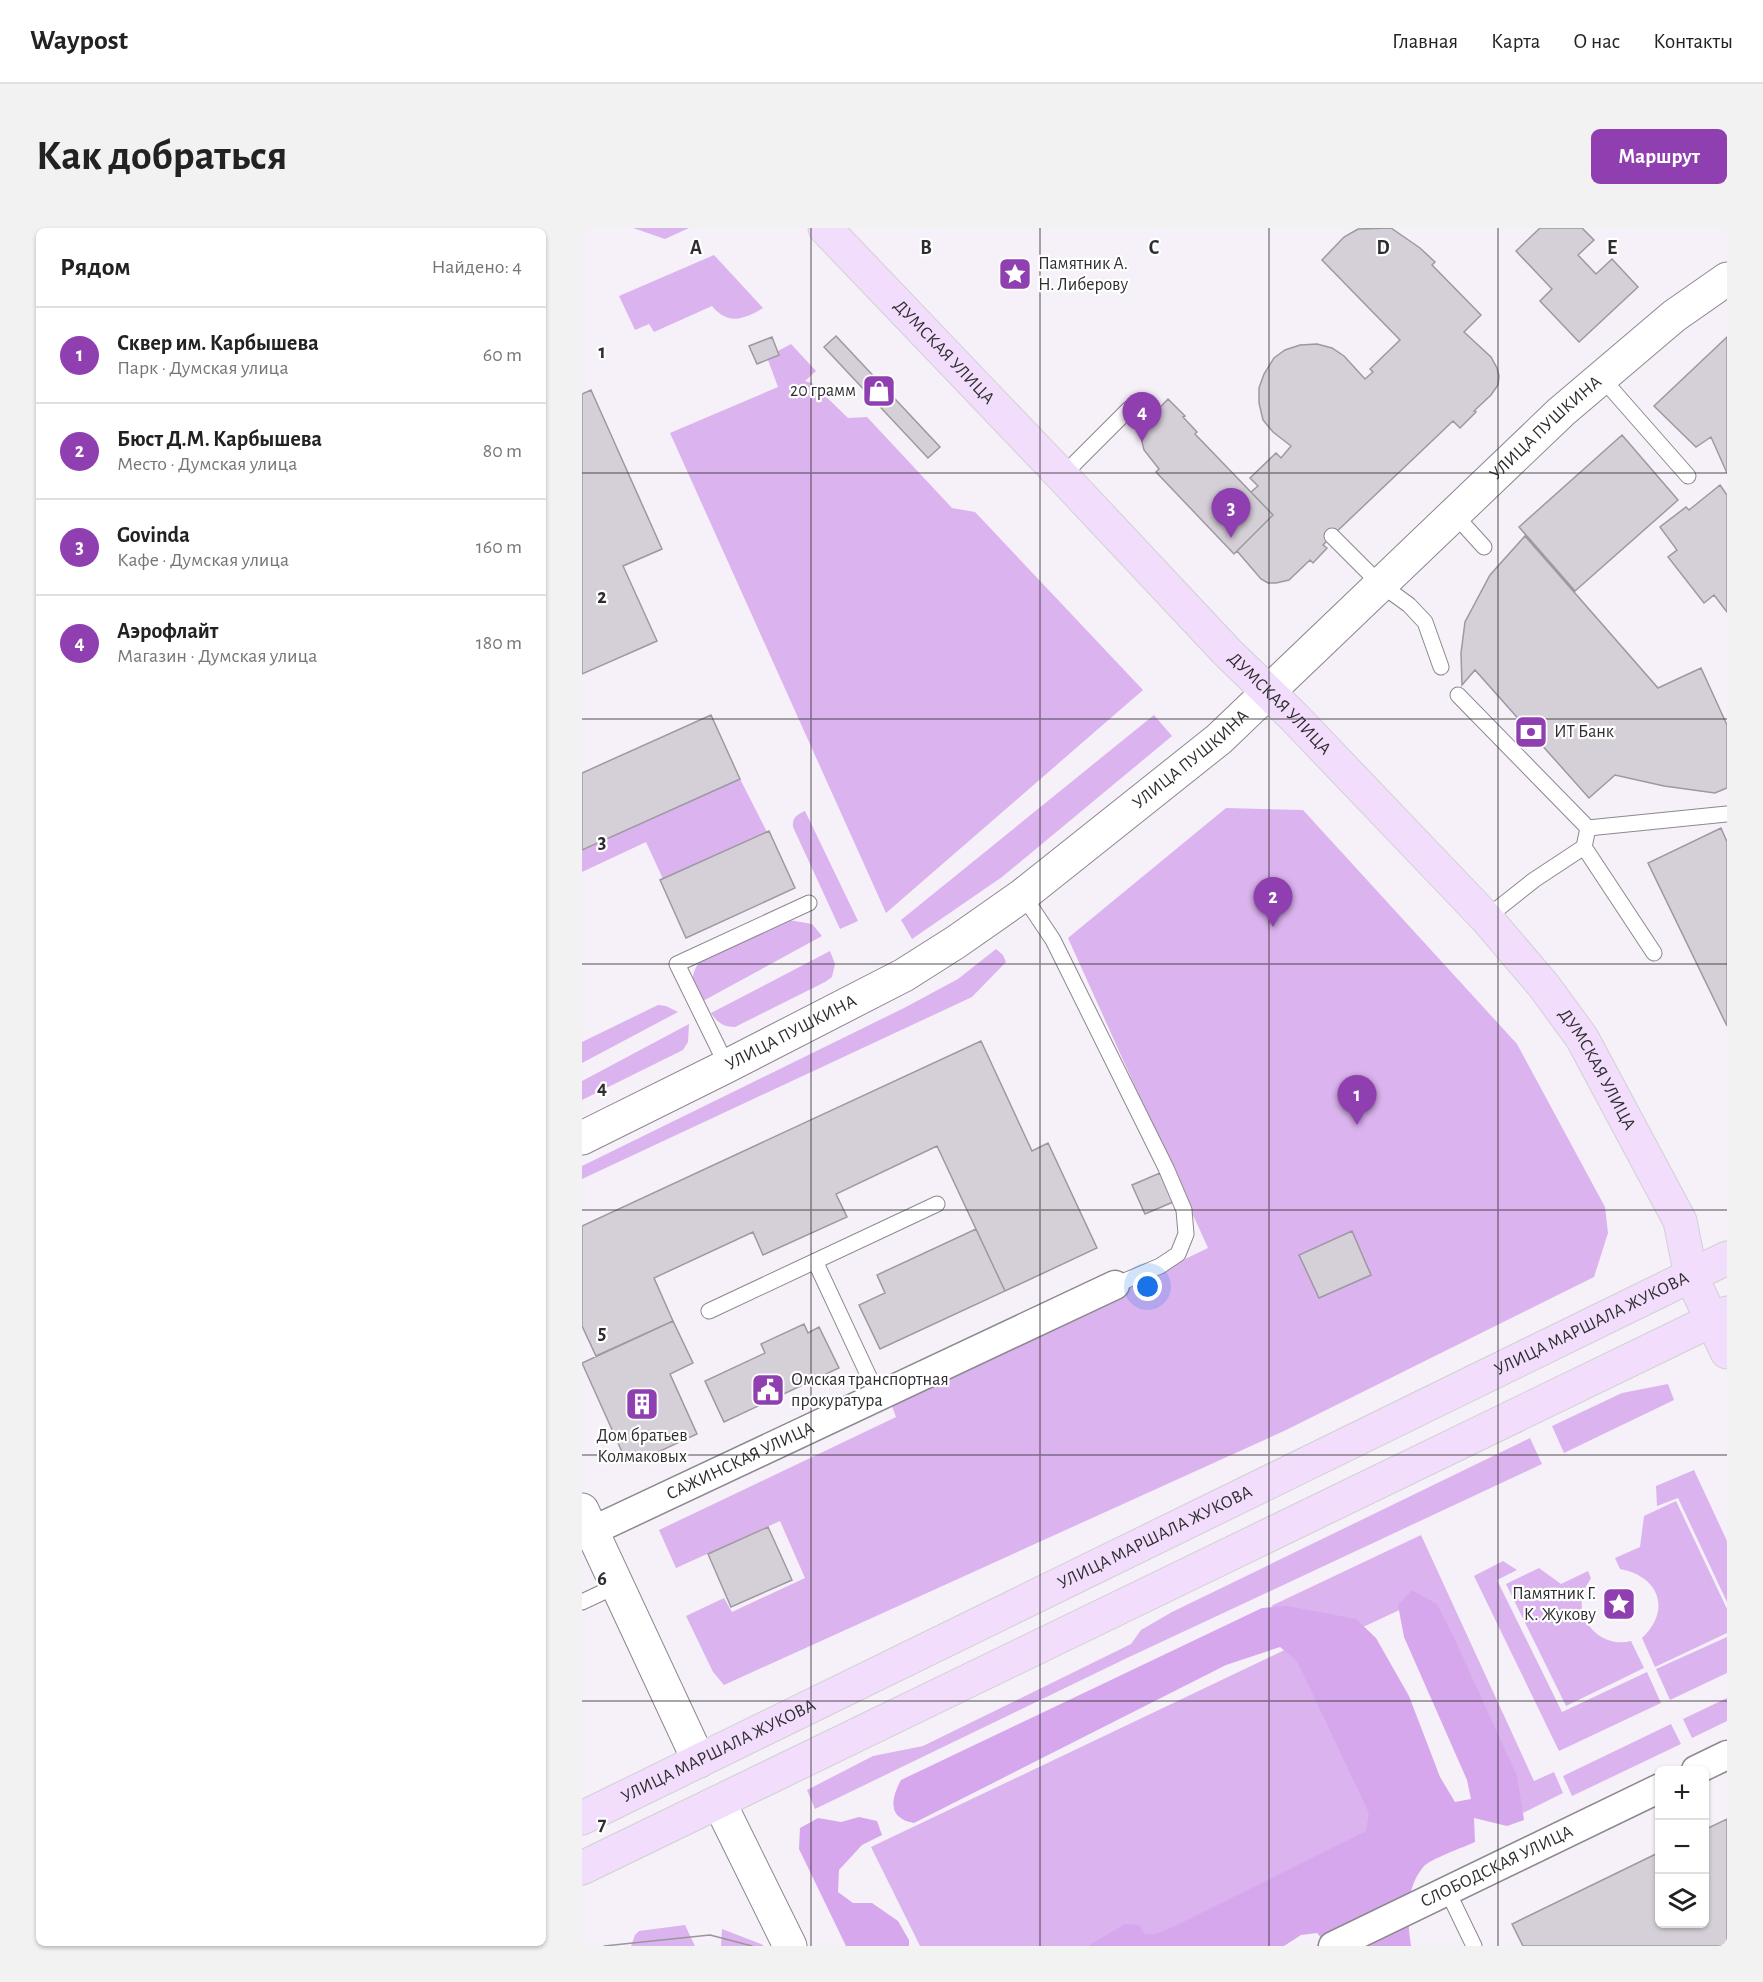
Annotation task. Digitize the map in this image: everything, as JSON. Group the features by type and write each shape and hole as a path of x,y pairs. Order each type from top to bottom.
{"main road":[{"name":"ДУМСКАЯ УЛИЦА","path":"825,228 1228,653 1268,691 1486,918 1545,987 1582,1038 1680,1221"},
{"path":"1680,1221 1725,1263"},
{"path":"1680,1221 1691,1276 1719,1316 1727,1352"},
{"name":"УЛИЦА МАРШАЛА ЖУКОВА","path":"582,1818 1691,1276 1725,1263"},
{"path":"582,1868 1719,1316"},
{"path":"699,1761 719,1802"}],"street":[{"name":"УЛИЦА ПУШКИНА","path":"582,1138 904,975 1023,896 1219,739 1561,412 1674,316 1727,279"},
{"name":"САЖИНСКАЯ УЛИЦА","path":"587,1520 878,1396 1115,1285"},
{"path":"587,1520 699,1761"},
{"path":"1704,1766 1727,1755"},
{"name":"СЛОБОДСКАЯ УЛИЦА","path":"1334,1946 1655,1790"},
{"path":"719,1802 790,1946"}],"lane":[{"path":"1601,377 1688,477"},
{"path":"1062,476 1129,409"},
{"path":"1454,514 1484,547"},
{"path":"1332,536 1380,584 1409,605 1425,622 1440,667"},
{"path":"1458,695 1588,828"},
{"path":"1588,828 1727,814"},
{"path":"1486,918 1534,880 1584,847 1588,828"},
{"path":"1584,847 1654,953"},
{"path":"1023,896 1053,940 1166,1168 1184,1210 1186,1234 1178,1254 1160,1266 1115,1285"},
{"path":"727,1066 677,963 809,903"},
{"path":"709,1311 937,1204"},
{"path":"815,1261 878,1396"},
{"path":"582,1602 616,1586"},
{"path":"1448,1892 1474,1946"}],"shaded area":[{"path":"633,228 689,228 665,239"},
{"path":"714,255 763,308 737,319 724,316 712,306 654,332 649,324 635,330 619,296"},
{"path":"791,344 816,371 805,381 812,383 848,418 867,417 952,508 975,512 1143,690 886,913 670,433 778,387 768,360 779,355 778,351"},
{"path":"1154,715 1172,736 1002,877 912,939 901,920"},
{"path":"740,779 767,832 663,879 646,842 582,872 582,850"},
{"path":"1226,808 1303,810 1517,1044 1605,1207 1608,1233 1594,1277 1284,1431 724,1685 713,1672 686,1616 724,1598 732,1612 805,1578 780,1521 676,1568 659,1530 896,1417 890,1401 1208,1248 1068,938"},
{"path":"805,811 858,921 840,929 793,827 796,817"},
{"path":"789,920 812,924 822,936 703,1001 693,984 695,969 702,957"},
{"path":"996,949 1003,955 1006,962 972,997 582,1179 582,1166 904,1008 958,979"},
{"path":"830,951 835,964 832,977 825,982 735,1027 721,1023 711,1013"},
{"path":"658,1005 678,1012 582,1063 582,1042"},
{"path":"689,1024 688,1042 683,1050 582,1100 582,1081"},
{"path":"1668,1384 1674,1400 1564,1453 1552,1426 1622,1393"},
{"path":"1530,1438 1542,1464 1127,1658 815,1809 807,1790 873,1756 923,1746 1131,1644 1141,1630 1172,1612"},
{"path":"1694,1470 1727,1541 1727,1602 1678,1498 1657,1506 1656,1486"},
{"path":"1676,1501 1727,1609 1727,1633 1655,1667 1642,1638 1657,1616 1659,1606 1657,1596 1644,1579 1620,1569 1615,1558 1640,1547 1644,1516"},
{"path":"1421,1535 1534,1781 1554,1772 1563,1793 1523,1813 1425,1598 1344,1636 1271,1606"},
{"path":"1503,1561 1517,1570 1497,1580 1562,1712 1647,1672 1661,1703 1559,1751 1474,1576"},
{"path":"1539,1568 1561,1584 1588,1571 1591,1578 1584,1590 1582,1601 1586,1621 1592,1630 1610,1641 1631,1641 1644,1668 1566,1706 1506,1584"},
{"path":"1412,1590 1437,1604 1454,1638 1517,1776 1524,1820 1507,1826 1474,1818 1475,1842 1424,1866 1410,1894 1408,1915 1411,1946 1316,1946 1324,1941 1317,1933 1301,1935 1284,1946 1088,1946 1125,1924 1139,1925 1145,1934 1156,1934 1173,1927 1366,1831 1369,1813 1297,1661 1280,1647 1226,1665 914,1823 899,1817 895,1812 895,1794 901,1780 1262,1608 1287,1606 1356,1619 1376,1638 1409,1696 1440,1777 1455,1802 1471,1799 1467,1780 1404,1637 1398,1605"},
{"path":"1727,1637 1727,1673 1670,1700 1656,1669"},
{"path":"1295,1645 1383,1832 1146,1946 920,1946 871,1847"},
{"path":"1727,1698 1727,1721 1692,1738 1683,1719"},
{"path":"1671,1724 1681,1744 1572,1796 1563,1776"},
{"path":"859,1817 877,1821 882,1835 862,1845 839,1870 838,1892 853,1903 872,1903 898,1921 909,1940 909,1946 846,1946 799,1849 800,1828 818,1818 841,1822"},
{"path":"685,1925 695,1946 631,1946 639,1931"},
{"path":"722,1929 761,1944 764,1946 721,1946"}],"building":[{"path":"1391,228 1420,248 1435,262 1432,265 1481,315 1464,332 1491,357 1499,376 1498,385 1460,428 1453,421 1332,536 1323,545 1327,548 1313,563 1310,560 1289,580 1268,583 1261,579 1237,551 1273,515 1251,492 1258,486 1250,478 1276,453 1281,458 1291,446 1273,432 1263,420 1259,403 1259,388 1274,358 1285,350 1300,345 1317,344 1332,348 1344,356 1365,379 1373,372 1370,369 1400,340 1322,260 1344,237 1358,229"},
{"path":"1540,228 1582,228 1594,240 1578,255 1596,274 1612,259 1638,287 1579,342 1540,301 1552,289 1516,251"},
{"path":"836,336 940,447 928,458 824,347"},
{"path":"772,337 779,355 757,364 749,346"},
{"path":"1727,337 1727,473 1711,437 1696,447 1654,406"},
{"path":"591,390 662,549 623,566 657,641 582,674 582,394"},
{"path":"1168,399 1185,416 1183,417 1197,432 1195,434 1273,515 1234,554 1156,472 1159,469 1144,450 1143,428"},
{"path":"1622,435 1678,500 1575,591 1519,527"},
{"path":"1720,485 1727,495 1727,612 1714,595 1704,603 1668,557 1677,550 1660,527 1686,507 1689,510"},
{"path":"1525,536 1658,688 1701,668 1727,725 1727,788 1715,793 1664,786 1615,775 1589,798 1475,670 1462,685 1461,653 1465,622 1490,575"},
{"path":"711,715 740,779 582,850 582,773"},
{"path":"1721,828 1727,842 1727,1026 1648,863"},
{"path":"769,831 795,888 686,938 660,880"},
{"path":"981,1041 1032,1151 1048,1143 1097,1248 1005,1291 937,1146 836,1194 847,1217 763,1255 753,1232 654,1278 673,1321 596,1356 582,1326 582,1226"},
{"path":"1160,1173 1173,1202 1145,1214 1132,1185"},
{"path":"976,1229 1005,1291 880,1349 859,1305 885,1293 877,1275"},
{"path":"1352,1231 1371,1275 1319,1298 1299,1255"},
{"name":"Дом братьев Колмаковых","path":"673,1321 693,1363 670,1374 697,1434 641,1460 623,1454 582,1363"},
{"path":"804,1324 808,1333 819,1327 839,1368 724,1422 705,1381 765,1353 761,1344"},
{"path":"768,1527 792,1580 731,1607 708,1554"},
{"path":"1727,1819 1727,1946 1523,1946 1512,1924 1655,1854 1655,1928 1709,1928 1709,1828"}],"tram line":[{"path":"604,1946 710,1935 752,1946"}],"place":[{"name":"Памятник А. Н. Либерову","path":"1015,274"},
{"name":"20 грамм","path":"879,391"},
{"name":"Аэрофлайт","path":"1142,442"},
{"name":"Govinda","path":"1231,538"},
{"name":"ИТ Банк","path":"1531,732"},
{"name":"Бюст Д.М. Карбышева","path":"1273,927"},
{"name":"Сквер им. Карбышева","path":"1357,1125"},
{"name":"Омская транспортная прокуратура","path":"768,1390"},
{"name":"Дом братьев Колмаковых","path":"642,1404"},
{"name":"Памятник Г. К. Жукову","path":"1619,1604"}]}
